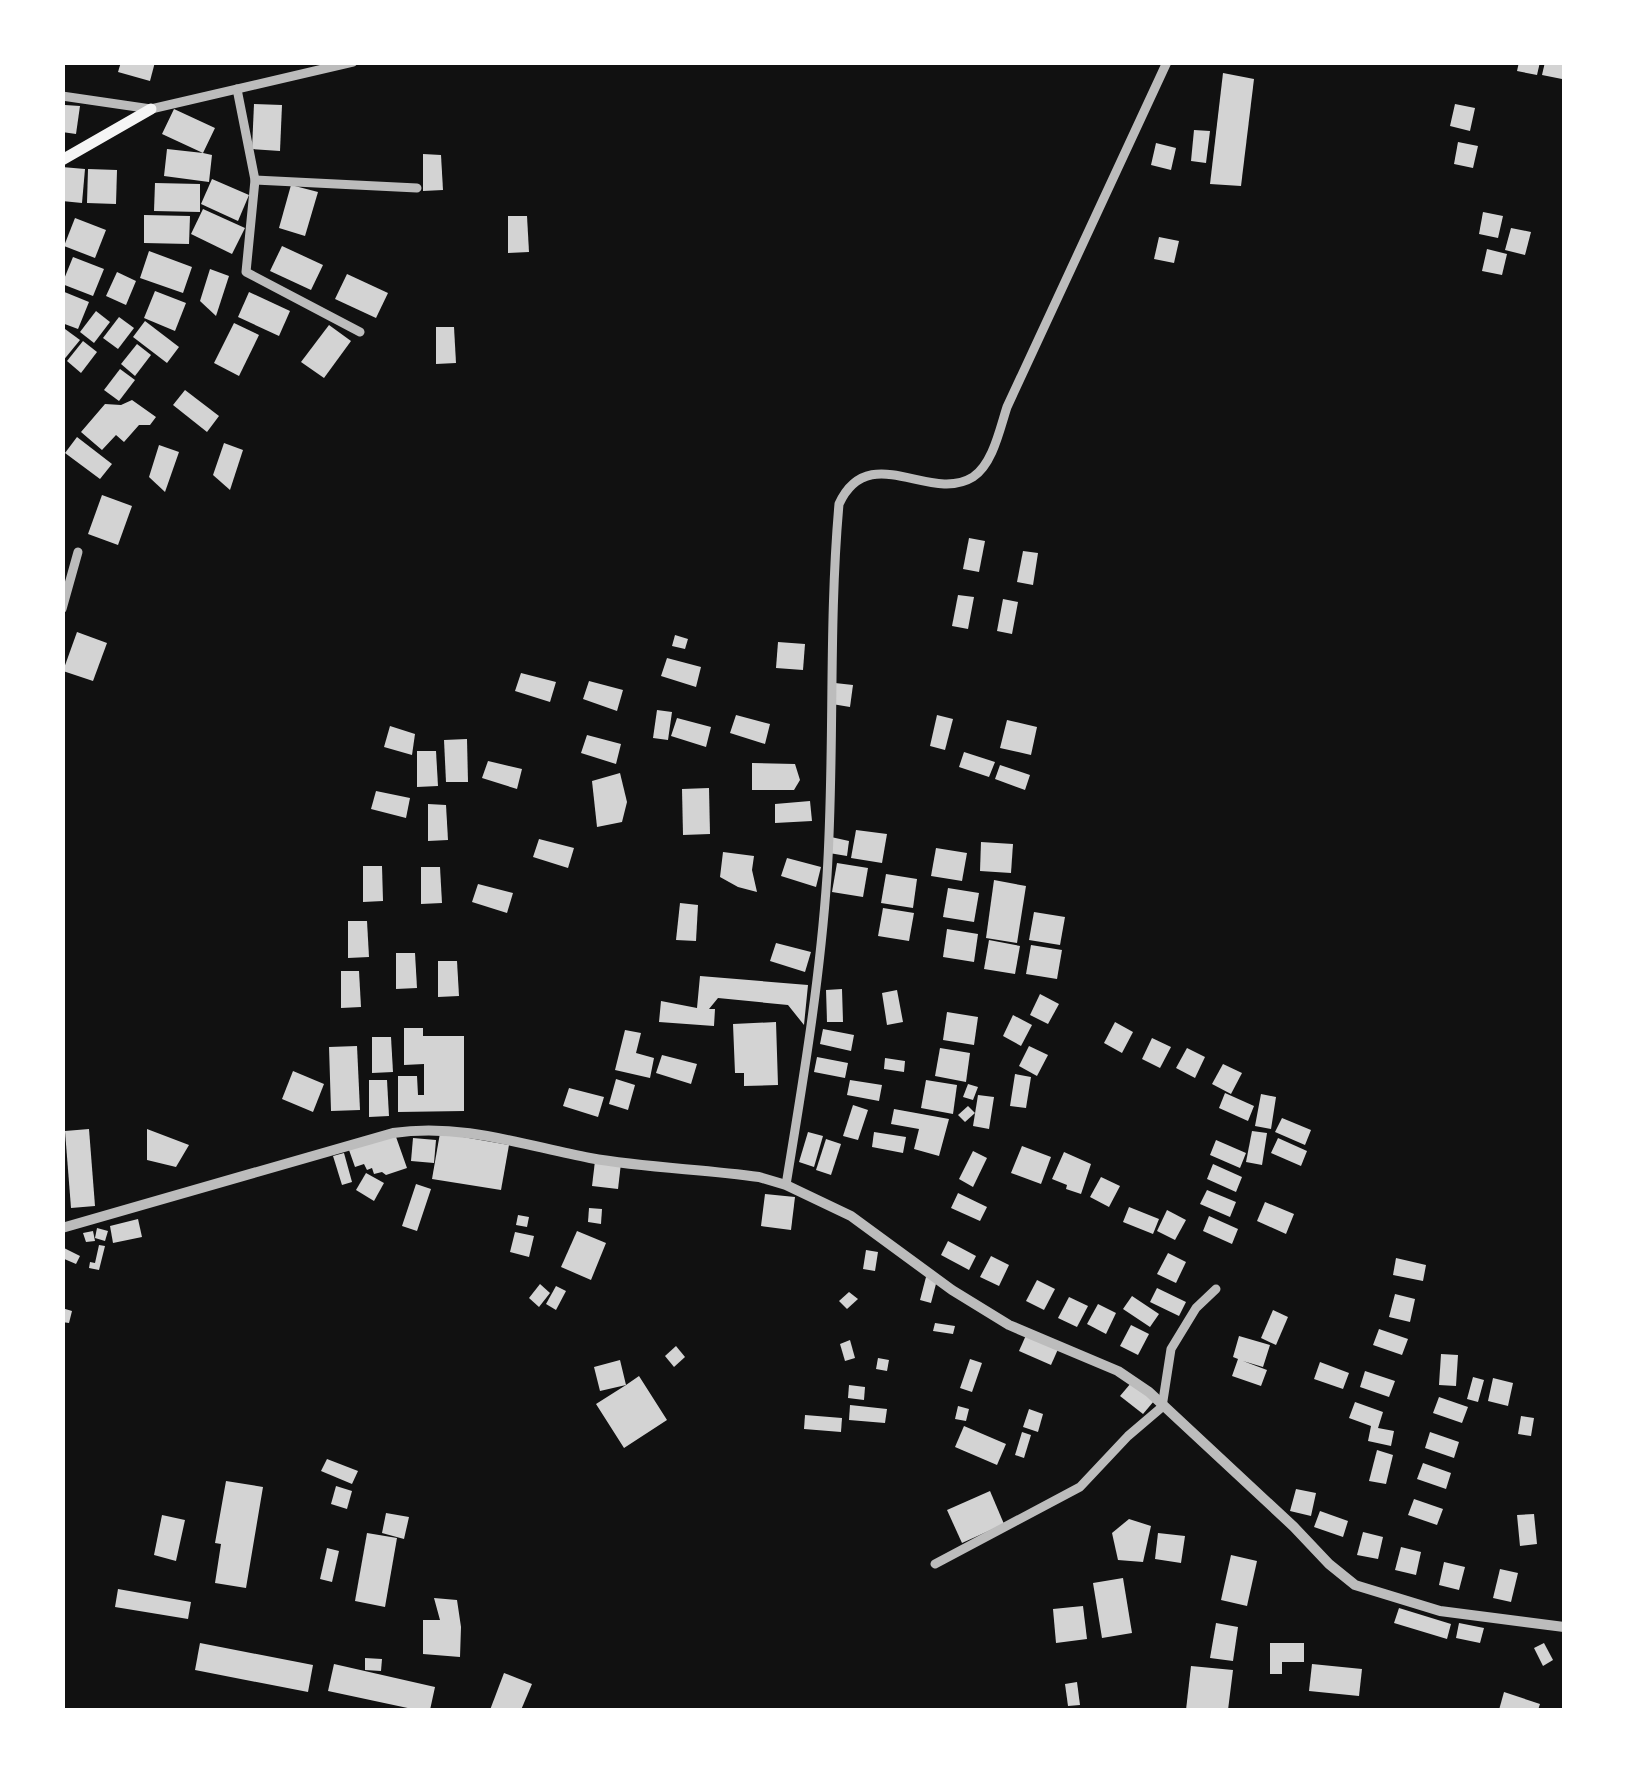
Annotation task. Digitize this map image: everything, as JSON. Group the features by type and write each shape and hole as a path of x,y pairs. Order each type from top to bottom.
{"main road":[{"path":"62,160 152,110"}],"street":[{"path":"294,62 296,76"},
{"path":"62,96 152,110 353,62"},
{"path":"786,1185 811,1034 827,875 830,682 840,504 848,486 862,476 884,474 956,483 976,476 993,448 1007,407 1167,62"},
{"path":"237,90 254,180 246,272 360,332"},
{"path":"254,180 417,188"},
{"path":"62,609 78,552"},
{"path":"62,1228 393,1133 426,1128 473,1132 593,1158 759,1177 786,1185 850,1216 952,1290 1009,1324 1118,1371 1149,1392 1356,1586 1440,1611 1564,1627"},
{"path":"936,1564 1080,1487 1162,1407 1171,1350 1196,1308 1216,1289"}],"building":[{"path":"121,62 155,62 150,81 118,72"},
{"path":"1519,62 1540,62 1537,75 1517,71"},
{"path":"1545,62 1564,62 1562,79 1542,75"},
{"path":"1223,73 1254,79 1241,186 1210,184"},
{"path":"254,104 282,105 280,151 252,149"},
{"path":"1455,104 1475,108 1470,131 1450,126"},
{"path":"65,105 80,106 76,134 62,132"},
{"path":"174,109 215,128 203,153 162,134"},
{"path":"1194,130 1210,131 1206,163 1191,161"},
{"path":"1458,142 1478,146 1473,168 1454,164"},
{"path":"1156,143 1176,148 1171,170 1151,165"},
{"path":"167,149 212,155 209,182 164,176"},
{"path":"423,154 441,155 443,190 423,191"},
{"path":"62,167 85,169 82,203 62,201"},
{"path":"88,169 117,170 116,204 87,203"},
{"path":"212,179 249,195 238,221 201,204"},
{"path":"155,183 200,184 200,212 154,211"},
{"path":"291,185 318,192 305,236 279,228"},
{"path":"203,209 245,228 232,254 191,234"},
{"path":"1483,212 1503,216 1498,238 1479,234"},
{"path":"144,215 190,216 189,244 144,243"},
{"path":"508,216 527,216 529,252 508,253"},
{"path":"75,218 106,230 95,258 64,246"},
{"path":"1511,228 1531,232 1525,255 1505,250"},
{"path":"1159,237 1179,241 1174,263 1154,259"},
{"path":"282,246 323,265 311,290 270,271"},
{"path":"1487,249 1507,254 1502,275 1482,271"},
{"path":"149,251 192,267 183,293 140,278"},
{"path":"73,257 104,269 93,296 62,284"},
{"path":"210,269 229,276 216,316 200,301"},
{"path":"117,272 136,281 126,305 106,296"},
{"path":"347,274 388,293 376,318 335,299"},
{"path":"62,291 89,302 78,329 62,323"},
{"path":"155,291 186,303 175,331 144,318"},
{"path":"249,292 290,311 279,336 238,317"},
{"path":"96,311 110,322 94,343 80,332"},
{"path":"119,317 134,328 118,349 103,338"},
{"path":"145,321 179,347 167,363 133,337"},
{"path":"234,323 259,335 239,376 214,363"},
{"path":"329,325 351,341 324,378 301,362"},
{"path":"436,327 454,327 456,363 436,364"},
{"path":"65,329 80,340 62,362 62,333"},
{"path":"83,341 97,352 81,373 67,361"},
{"path":"137,344 151,355 135,376 121,364"},
{"path":"120,369 135,380 119,401 104,390"},
{"path":"185,390 219,416 207,432 173,405"},
{"path":"132,400 156,417 150,425 139,425 124,442 116,435 102,450 81,432 105,404 121,405"},
{"path":"77,437 112,464 100,479 65,453"},
{"path":"224,443 243,450 230,490 213,475"},
{"path":"159,445 179,452 165,492 149,477"},
{"path":"102,495 132,506 118,545 88,534"},
{"path":"969,538 985,541 979,572 963,569"},
{"path":"1023,551 1038,553 1033,585 1017,582"},
{"path":"958,595 974,597 968,629 952,626"},
{"path":"1003,599 1018,602 1012,634 997,631"},
{"path":"77,632 107,643 93,681 63,671"},
{"path":"675,635 688,639 685,649 672,646"},
{"path":"778,642 805,644 803,670 776,668"},
{"path":"667,658 701,667 696,687 661,676"},
{"path":"521,673 556,682 550,702 515,691"},
{"path":"589,681 623,690 617,711 583,699"},
{"path":"835,683 853,685 850,707 832,704"},
{"path":"657,710 672,712 668,740 653,738"},
{"path":"736,715 770,724 765,744 730,733"},
{"path":"937,715 953,719 945,750 930,746"},
{"path":"677,718 711,727 706,747 671,736"},
{"path":"1007,720 1037,727 1031,755 1000,748"},
{"path":"390,726 415,734 412,755 384,747"},
{"path":"587,735 621,744 616,764 581,753"},
{"path":"467,739 468,782 446,782 444,740"},
{"path":"417,751 436,751 438,786 417,787"},
{"path":"964,752 995,762 989,777 959,767"},
{"path":"488,761 522,769 517,789 482,778"},
{"path":"752,763 795,764 800,780 794,790 752,790"},
{"path":"1000,765 1030,775 1025,790 995,779"},
{"path":"620,773 627,802 622,822 597,827 592,781"},
{"path":"709,788 710,834 683,835 682,789"},
{"path":"376,791 410,798 406,818 371,809"},
{"path":"810,801 812,821 775,823 775,804"},
{"path":"428,804 446,805 448,840 428,841"},
{"path":"856,830 887,834 882,863 851,858"},
{"path":"831,837 849,841 847,856 829,853"},
{"path":"539,839 574,848 568,868 533,857"},
{"path":"981,842 1013,844 1011,873 980,871"},
{"path":"936,848 967,853 962,881 931,876"},
{"path":"723,852 754,856 752,870 757,892 720,877"},
{"path":"787,858 821,867 816,887 781,876"},
{"path":"837,863 868,868 863,897 832,892"},
{"path":"363,866 382,866 383,901 363,902"},
{"path":"421,867 440,867 442,903 421,904"},
{"path":"886,874 917,879 913,908 881,903"},
{"path":"994,880 1026,886 1017,943 986,938"},
{"path":"478,884 513,893 507,913 472,902"},
{"path":"948,888 979,893 974,922 943,917"},
{"path":"680,903 698,905 696,941 676,940"},
{"path":"883,908 914,913 909,941 878,936"},
{"path":"1034,912 1065,917 1060,945 1029,940"},
{"path":"348,921 367,921 369,957 348,958"},
{"path":"947,929 978,934 974,962 943,957"},
{"path":"989,940 1020,946 1015,974 984,969"},
{"path":"776,943 811,952 805,972 770,961"},
{"path":"1031,945 1062,950 1057,979 1026,974"},
{"path":"396,953 415,953 417,988 396,989"},
{"path":"438,961 457,961 459,996 438,997"},
{"path":"341,971 359,971 361,1007 341,1008"},
{"path":"700,976 808,985 804,1025 788,1005 718,998 709,1009 715,1009 714,1026 659,1022 661,1001 697,1008"},
{"path":"842,989 843,1022 827,1022 826,990"},
{"path":"897,990 903,1022 887,1025 882,993"},
{"path":"1040,994 1059,1004 1048,1024 1030,1015"},
{"path":"947,1012 978,1017 974,1045 943,1040"},
{"path":"1013,1015 1032,1025 1021,1046 1003,1036"},
{"path":"776,1022 778,1085 744,1086 744,1073 735,1073 733,1024"},
{"path":"1115,1022 1133,1032 1122,1053 1104,1043"},
{"path":"404,1028 423,1028 423,1036 464,1036 464,1111 398,1112 398,1076 417,1076 418,1095 424,1095 424,1064 404,1065"},
{"path":"823,1029 854,1035 851,1051 820,1044"},
{"path":"625,1030 641,1033 636,1053 654,1058 650,1078 615,1070"},
{"path":"372,1037 391,1037 393,1072 372,1073"},
{"path":"1152,1038 1171,1047 1160,1068 1142,1059"},
{"path":"357,1046 360,1110 331,1111 329,1047"},
{"path":"1029,1046 1048,1055 1037,1076 1019,1066"},
{"path":"940,1048 970,1053 966,1082 935,1076"},
{"path":"1187,1048 1205,1057 1195,1078 1176,1068"},
{"path":"662,1055 697,1064 691,1084 656,1073"},
{"path":"817,1057 848,1063 845,1078 814,1072"},
{"path":"885,1058 905,1061 904,1072 884,1069"},
{"path":"1223,1064 1242,1073 1231,1094 1212,1084"},
{"path":"293,1071 324,1084 313,1112 282,1099"},
{"path":"1015,1074 1031,1077 1026,1108 1010,1106"},
{"path":"616,1079 635,1085 628,1110 609,1104"},
{"path":"369,1080 387,1080 389,1116 369,1117"},
{"path":"850,1080 882,1085 879,1101 847,1095"},
{"path":"926,1080 957,1085 953,1114 921,1108"},
{"path":"968,1084 978,1087 973,1100 963,1097"},
{"path":"569,1088 604,1097 598,1117 563,1106"},
{"path":"1225,1093 1254,1106 1248,1121 1219,1108"},
{"path":"1261,1094 1276,1097 1271,1129 1255,1126"},
{"path":"978,1095 994,1097 989,1129 973,1126"},
{"path":"853,1105 868,1110 858,1140 843,1136"},
{"path":"968,1106 975,1113 965,1122 958,1115"},
{"path":"894,1109 949,1119 939,1156 914,1149 919,1129 891,1124"},
{"path":"1282,1118 1311,1130 1305,1145 1275,1132"},
{"path":"89,1129 95,1206 71,1208 65,1131"},
{"path":"147,1129 189,1145 176,1167 147,1160"},
{"path":"1252,1131 1267,1133 1262,1165 1246,1162"},
{"path":"808,1132 823,1136 814,1167 799,1162"},
{"path":"874,1132 906,1137 903,1153 872,1147"},
{"path":"440,1133 509,1145 501,1190 432,1179"},
{"path":"395,1134 407,1168 386,1175 374,1174 364,1164 355,1167 349,1150"},
{"path":"413,1138 436,1140 434,1163 411,1161"},
{"path":"1278,1138 1307,1151 1301,1166 1271,1153"},
{"path":"826,1139 841,1144 831,1175 816,1170"},
{"path":"1216,1140 1246,1153 1240,1168 1210,1155"},
{"path":"1022,1146 1051,1157 1041,1184 1011,1173"},
{"path":"973,1151 987,1158 973,1187 959,1179"},
{"path":"1064,1152 1091,1164 1081,1194 1052,1179"},
{"path":"344,1153 352,1182 342,1185 333,1156"},
{"path":"595,1161 621,1163 618,1189 592,1186"},
{"path":"1213,1164 1242,1177 1236,1192 1207,1179"},
{"path":"366,1173 384,1183 374,1201 356,1190"},
{"path":"1101,1177 1120,1186 1109,1207 1090,1197"},
{"path":"416,1184 431,1189 417,1231 402,1226"},
{"path":"1207,1190 1236,1202 1230,1217 1200,1204"},
{"path":"958,1193 987,1207 980,1221 951,1208"},
{"path":"765,1194 795,1197 791,1230 761,1226"},
{"path":"1265,1202 1294,1214 1286,1234 1257,1221"},
{"path":"1129,1207 1159,1219 1153,1234 1123,1222"},
{"path":"589,1208 602,1209 601,1224 588,1222"},
{"path":"1167,1210 1186,1220 1175,1240 1157,1231"},
{"path":"518,1215 529,1217 527,1227 516,1225"},
{"path":"1209,1216 1238,1229 1232,1244 1203,1231"},
{"path":"138,1219 142,1237 113,1243 110,1226"},
{"path":"97,1228 108,1231 105,1241 95,1238"},
{"path":"93,1231 95,1241 86,1242 83,1233"},
{"path":"577,1231 606,1243 591,1280 561,1267"},
{"path":"515,1232 534,1236 529,1257 510,1252"},
{"path":"948,1241 976,1256 969,1270 941,1255"},
{"path":"99,1245 105,1246 99,1270 89,1268 90,1262 95,1263"},
{"path":"62,1247 80,1256 76,1264 62,1258"},
{"path":"866,1250 878,1252 875,1271 863,1269"},
{"path":"1168,1253 1186,1262 1176,1283 1157,1274"},
{"path":"991,1256 1009,1265 999,1286 980,1277"},
{"path":"1396,1258 1426,1265 1423,1281 1393,1275"},
{"path":"926,1277 937,1280 931,1303 920,1300"},
{"path":"1037,1280 1055,1289 1044,1310 1026,1301"},
{"path":"540,1284 550,1293 539,1307 529,1298"},
{"path":"556,1286 566,1291 556,1310 546,1304"},
{"path":"1157,1288 1186,1302 1179,1316 1150,1302"},
{"path":"849,1292 858,1299 847,1309 839,1301"},
{"path":"1395,1294 1415,1299 1410,1322 1389,1317"},
{"path":"1132,1296 1159,1314 1150,1327 1123,1309"},
{"path":"1069,1297 1088,1306 1077,1327 1058,1318"},
{"path":"1098,1304 1116,1313 1106,1334 1087,1324"},
{"path":"62,1308 72,1311 69,1323 62,1322"},
{"path":"1273,1310 1288,1317 1276,1345 1261,1338"},
{"path":"935,1323 955,1326 953,1334 933,1331"},
{"path":"1131,1325 1149,1334 1138,1355 1120,1346"},
{"path":"1379,1329 1408,1339 1402,1355 1373,1345"},
{"path":"1027,1333 1059,1347 1051,1365 1019,1351"},
{"path":"1239,1336 1270,1345 1263,1367 1243,1361 1267,1370 1261,1386 1232,1376"},
{"path":"850,1340 855,1358 845,1361 840,1344"},
{"path":"676,1346 685,1357 674,1367 665,1356"},
{"path":"1441,1354 1458,1355 1456,1386 1439,1385"},
{"path":"878,1358 889,1360 887,1371 876,1369"},
{"path":"970,1359 982,1363 972,1392 960,1388"},
{"path":"620,1360 626,1385 600,1391 594,1367"},
{"path":"1320,1362 1349,1373 1343,1389 1314,1379"},
{"path":"1365,1371 1395,1381 1389,1397 1360,1387"},
{"path":"639,1376 667,1420 624,1448 596,1404"},
{"path":"1473,1377 1484,1380 1478,1402 1467,1399"},
{"path":"1493,1378 1513,1383 1508,1406 1488,1401"},
{"path":"1131,1383 1154,1401 1143,1414 1120,1396"},
{"path":"849,1385 865,1387 864,1400 848,1398"},
{"path":"1439,1397 1468,1407 1462,1423 1433,1413"},
{"path":"1355,1402 1383,1412 1378,1428 1394,1431 1391,1446 1368,1441 1371,1426 1349,1418"},
{"path":"850,1405 887,1409 885,1423 849,1420"},
{"path":"958,1406 969,1409 966,1421 955,1419"},
{"path":"1029,1409 1043,1414 1038,1432 1023,1427"},
{"path":"805,1415 842,1418 841,1432 804,1429"},
{"path":"1521,1416 1534,1418 1531,1436 1518,1434"},
{"path":"964,1426 1006,1444 997,1465 955,1447"},
{"path":"1022,1432 1031,1435 1024,1458 1015,1455"},
{"path":"1430,1432 1459,1442 1454,1458 1425,1448"},
{"path":"1377,1450 1393,1455 1386,1484 1369,1481"},
{"path":"327,1459 358,1471 352,1484 321,1471"},
{"path":"1423,1463 1451,1473 1446,1489 1417,1479"},
{"path":"226,1481 263,1487 246,1588 215,1583 221,1544 215,1543"},
{"path":"336,1486 352,1491 347,1509 331,1504"},
{"path":"1296,1489 1316,1493 1311,1516 1290,1511"},
{"path":"990,1491 1004,1524 962,1543 947,1510"},
{"path":"1414,1499 1443,1509 1437,1525 1408,1515"},
{"path":"1320,1511 1348,1521 1343,1537 1314,1527"},
{"path":"386,1513 409,1517 404,1539 382,1533"},
{"path":"1534,1514 1537,1544 1520,1546 1517,1515"},
{"path":"162,1515 185,1520 176,1561 154,1555"},
{"path":"1129,1519 1151,1526 1143,1562 1118,1560 1112,1533"},
{"path":"1363,1532 1383,1537 1378,1559 1357,1555"},
{"path":"367,1533 397,1538 385,1607 355,1601"},
{"path":"1158,1533 1185,1536 1181,1563 1155,1559"},
{"path":"1401,1547 1421,1552 1416,1575 1395,1570"},
{"path":"327,1548 339,1551 332,1582 320,1579"},
{"path":"1231,1555 1257,1561 1247,1606 1221,1600"},
{"path":"1444,1562 1465,1567 1459,1590 1439,1585"},
{"path":"1500,1569 1518,1573 1511,1602 1493,1598"},
{"path":"1123,1578 1132,1633 1102,1638 1093,1583"},
{"path":"118,1589 191,1602 188,1619 115,1607"},
{"path":"434,1598 457,1600 460,1657 423,1654 423,1620 440,1620"},
{"path":"1083,1606 1087,1639 1056,1643 1053,1609"},
{"path":"1399,1608 1451,1624 1447,1639 1394,1623"},
{"path":"1216,1623 1238,1627 1233,1661 1210,1658"},
{"path":"1459,1623 1484,1628 1480,1643 1456,1638"},
{"path":"200,1643 313,1665 308,1692 195,1670"},
{"path":"1270,1643 1304,1643 1304,1662 1282,1662 1282,1674 1270,1674"},
{"path":"1544,1643 1553,1660 1543,1666 1534,1648"},
{"path":"365,1658 382,1659 381,1671 365,1670"},
{"path":"334,1664 435,1687 430,1710 328,1691"},
{"path":"1312,1664 1362,1669 1359,1696 1309,1691"},
{"path":"1191,1666 1233,1670 1228,1710 1186,1710"},
{"path":"504,1673 532,1684 521,1710 490,1710"},
{"path":"1077,1682 1080,1705 1068,1706 1065,1684"},
{"path":"1504,1692 1540,1704 1538,1710 1499,1710"}]}
